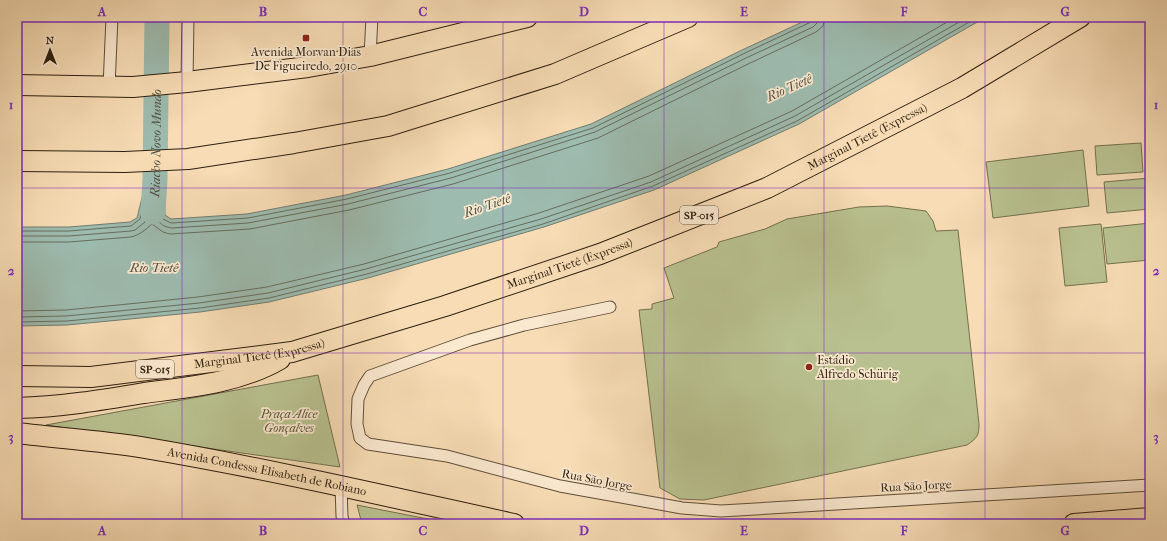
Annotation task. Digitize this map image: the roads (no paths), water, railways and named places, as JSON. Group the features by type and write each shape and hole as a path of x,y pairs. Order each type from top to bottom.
{"highway":[{"path":"17,85 133,87 180,83 308,67 370,56 527,17"},
{"path":"17,162 125,162 188,159 294,143 388,126 555,74 688,17"},
{"name":"Marginal Tietê (Expressa)","path":"17,376 91,377 292,352 445,306 600,254 767,188 962,88 1080,17"},
{"path":"17,408 67,405 231,379 273,363 292,352"},
{"name":"Avenida Condessa Elisabeth de Robiano","path":"17,433 139,447 341,486 514,524"},
{"path":"1074,524 1150,518"}],"street":[{"path":"109,87 112,17"},
{"path":"180,83 188,17"},
{"path":"370,56 372,17"},
{"name":"Rua São Jorge","path":"610,307 524,325 470,340 370,376 364,384 358,399 356,424 360,438 368,444 447,456 560,486 682,508 722,511 1150,485"},
{"path":"341,486 342,516 344,524"}],"water":[{"name":"Rio Tietê","path":"813,17 986,17 799,124 654,190 544,227 368,278 269,302 200,312 67,325 17,326 17,227 69,227 130,222 137,218 147,178 164,178 165,215 171,219 247,214 346,195 448,169 591,124"}],"waterway":[{"name":"Riacho Novo Mundo","path":"153,212 155,179 157,17"}],"place":[{"name":"Avenida Morvan Dias De Figueiredo, 2910","path":"306,38"},
{"name":"Estádio Alfredo Schürig","path":"809,367"}],"park label":[{"name":"Praça Alice Gonçalves","path":"289,421"}]}
